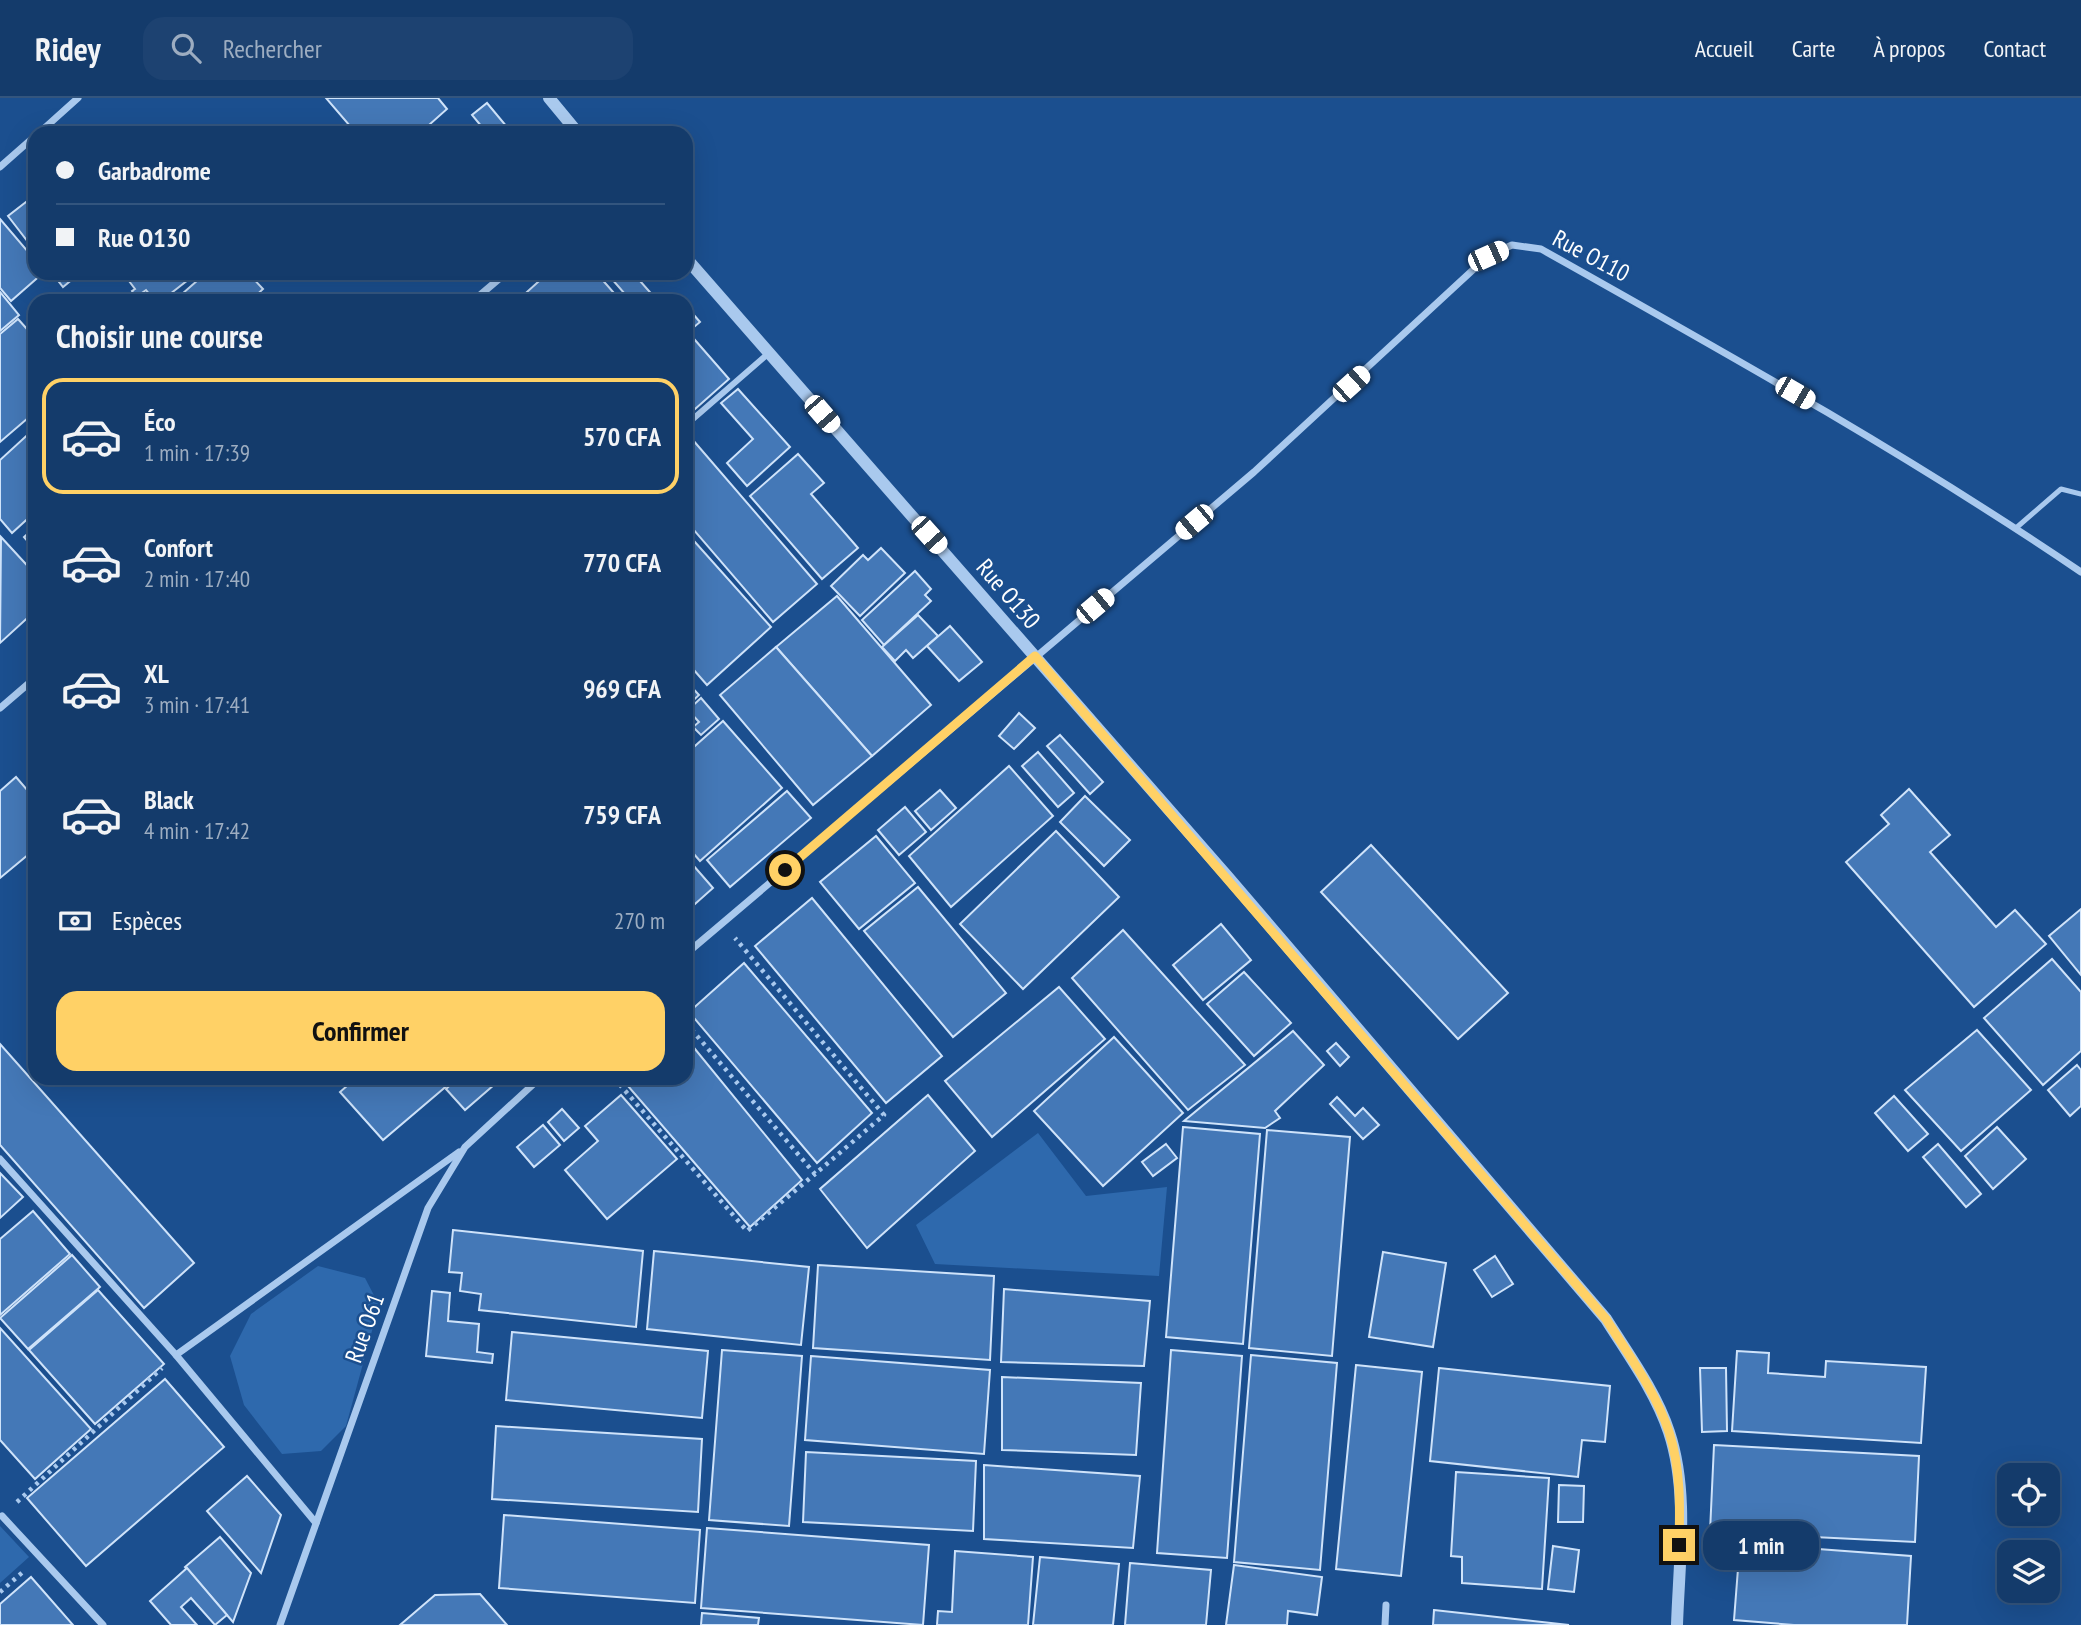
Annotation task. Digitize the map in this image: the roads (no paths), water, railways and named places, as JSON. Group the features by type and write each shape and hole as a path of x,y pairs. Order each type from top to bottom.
{"street":[{"path":"47,126 79,98"},
{"path":"549,98 572,126"},
{"path":"0,167 28,143"},
{"name":"Rue O110","path":"1035,656 1254,472 1488,256 1512,245 1541,249 1839,418 2016,528 2081,572"},
{"name":"Rue O130","path":"693,266 1035,656 1606,1319 1644,1380 1669,1432 1681,1492 1677,1625"},
{"path":"481,294 498,280"},
{"path":"693,419 769,353"},
{"path":"693,948 1035,656"},
{"path":"0,708 28,684"},
{"name":"Rue O61","path":"280,1625 428,1208 465,1147 532,1085"},
{"path":"176,1355 465,1147"},
{"path":"0,1159 176,1355 316,1522"},
{"path":"2,1516 103,1625"},
{"path":"1385,1625 1387,1605"}],"lane":[{"path":"2016,528 2061,489 2081,494"}]}
